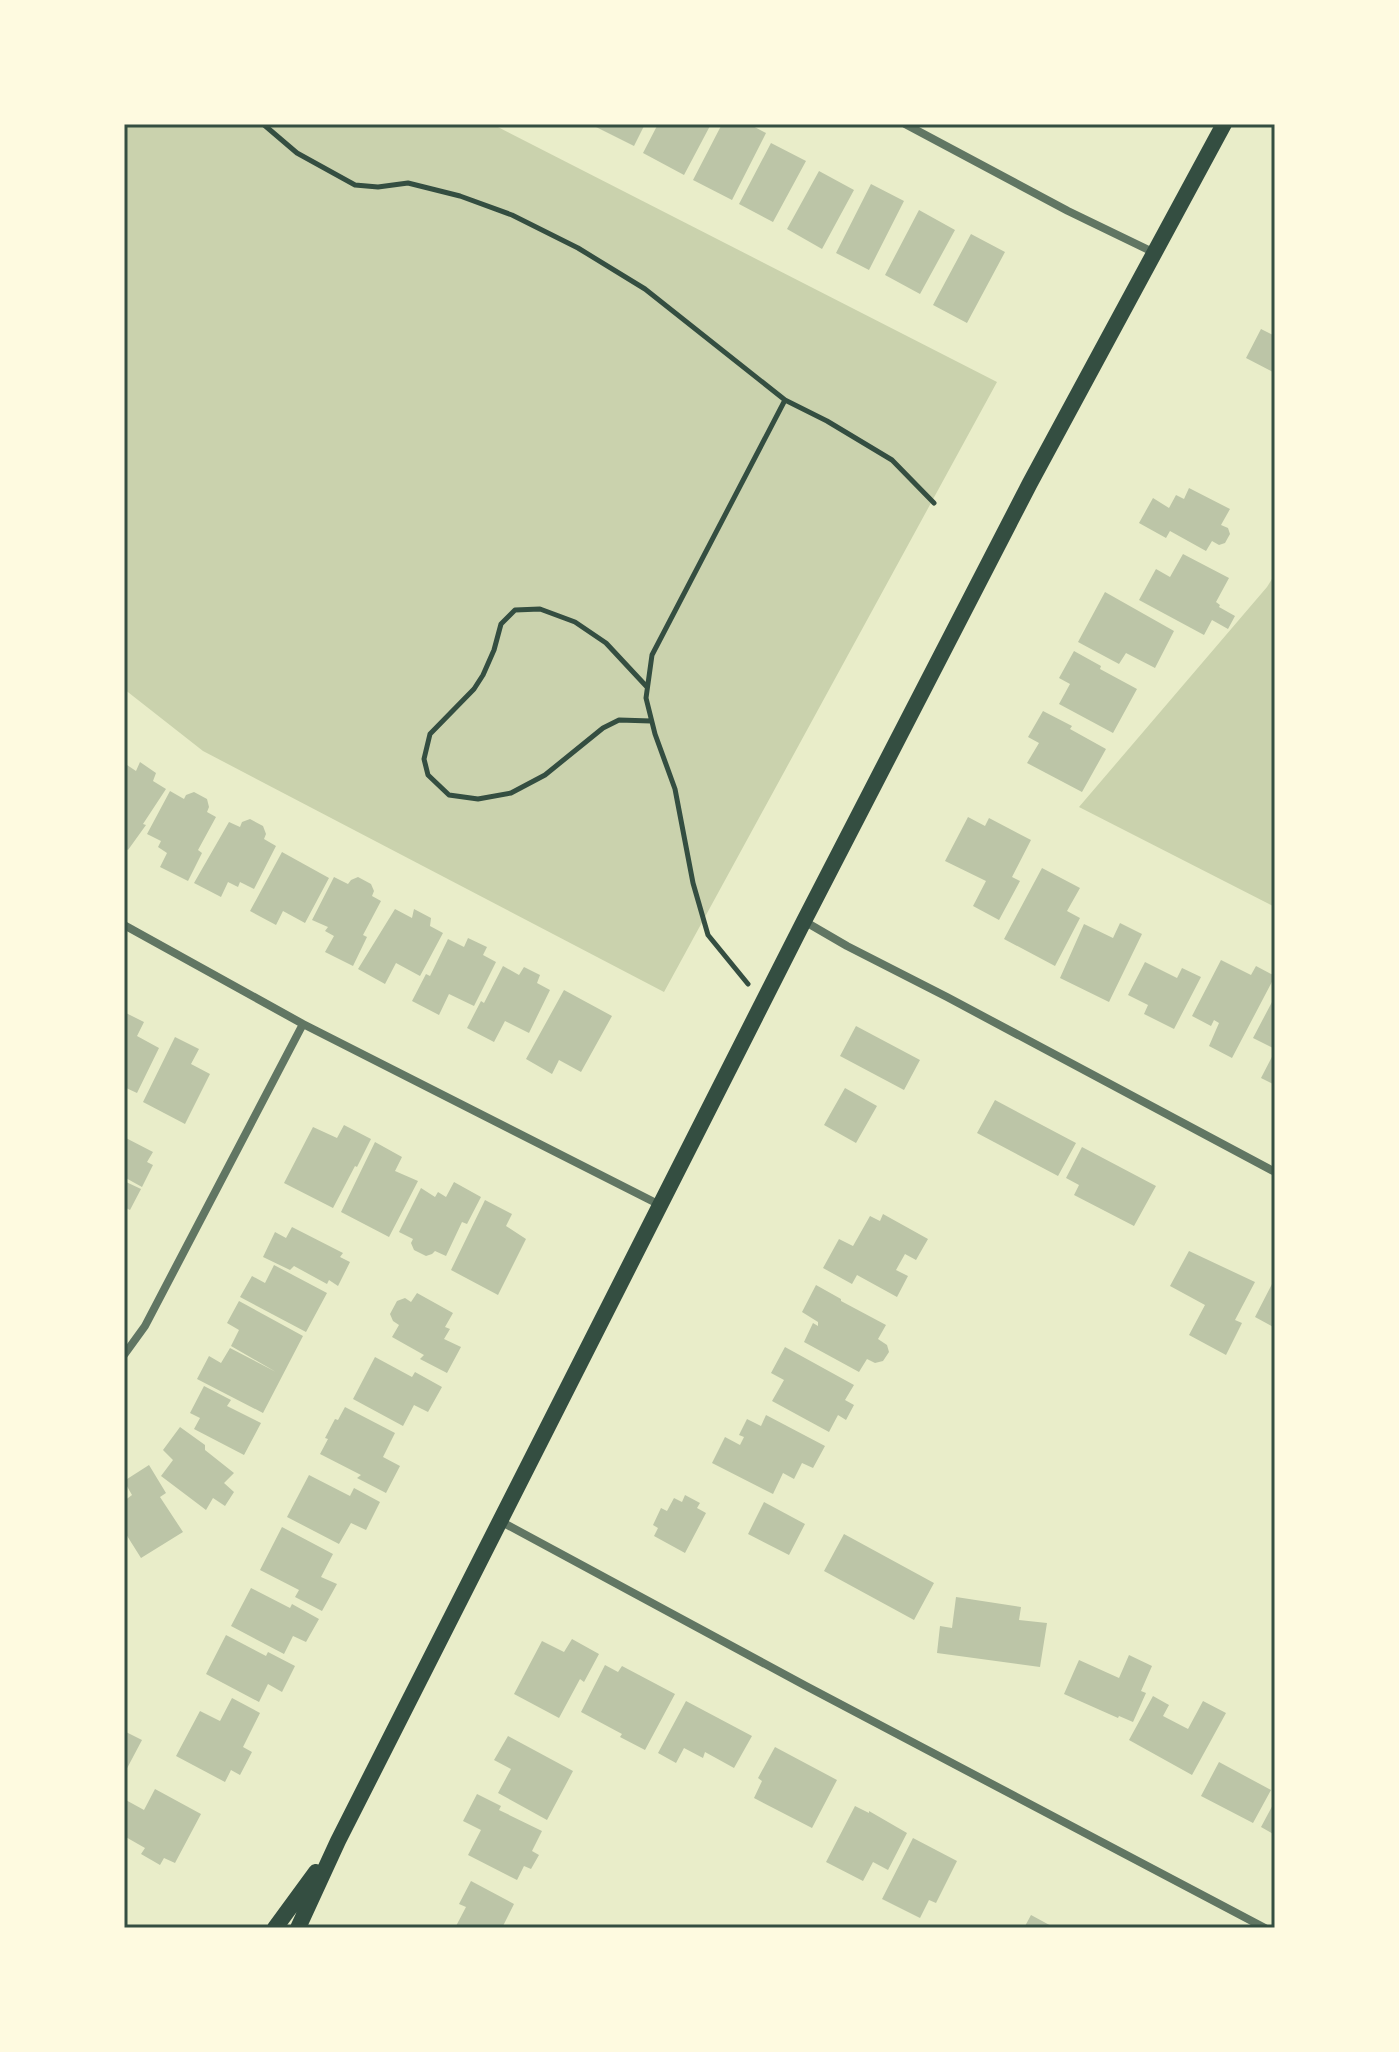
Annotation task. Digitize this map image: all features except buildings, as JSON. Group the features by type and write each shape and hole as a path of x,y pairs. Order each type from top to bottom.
{"main road":[{"path":"298,1928 338,1841 804,921 1030,483 1224,124"},
{"path":"275,1928 338,1841"}],"street":[{"path":"905,124 1068,211 1155,253"},
{"path":"804,921 1275,1172"},
{"path":"124,925 303,1024 660,1205"},
{"path":"124,1355 145,1326 303,1024"},
{"path":"500,1521 1265,1928"}],"path":[{"path":"263,124 297,153 355,185 378,187 408,183 460,196 512,215 578,248 645,289 785,400 892,460 934,503"},
{"path":"762,1003 708,935 693,883 675,789 646,698 652,655 785,400"},
{"path":"647,688 606,643 575,622 540,609 515,610 501,624 494,650 479,682 430,734 424,759 428,775 449,795 478,799 511,793 545,775 603,728 619,720 652,721"}],"green space":[{"path":"124,124 492,124 997,382 664,992 203,751 124,689"},
{"path":"1275,574 1275,907 1079,807"}]}
